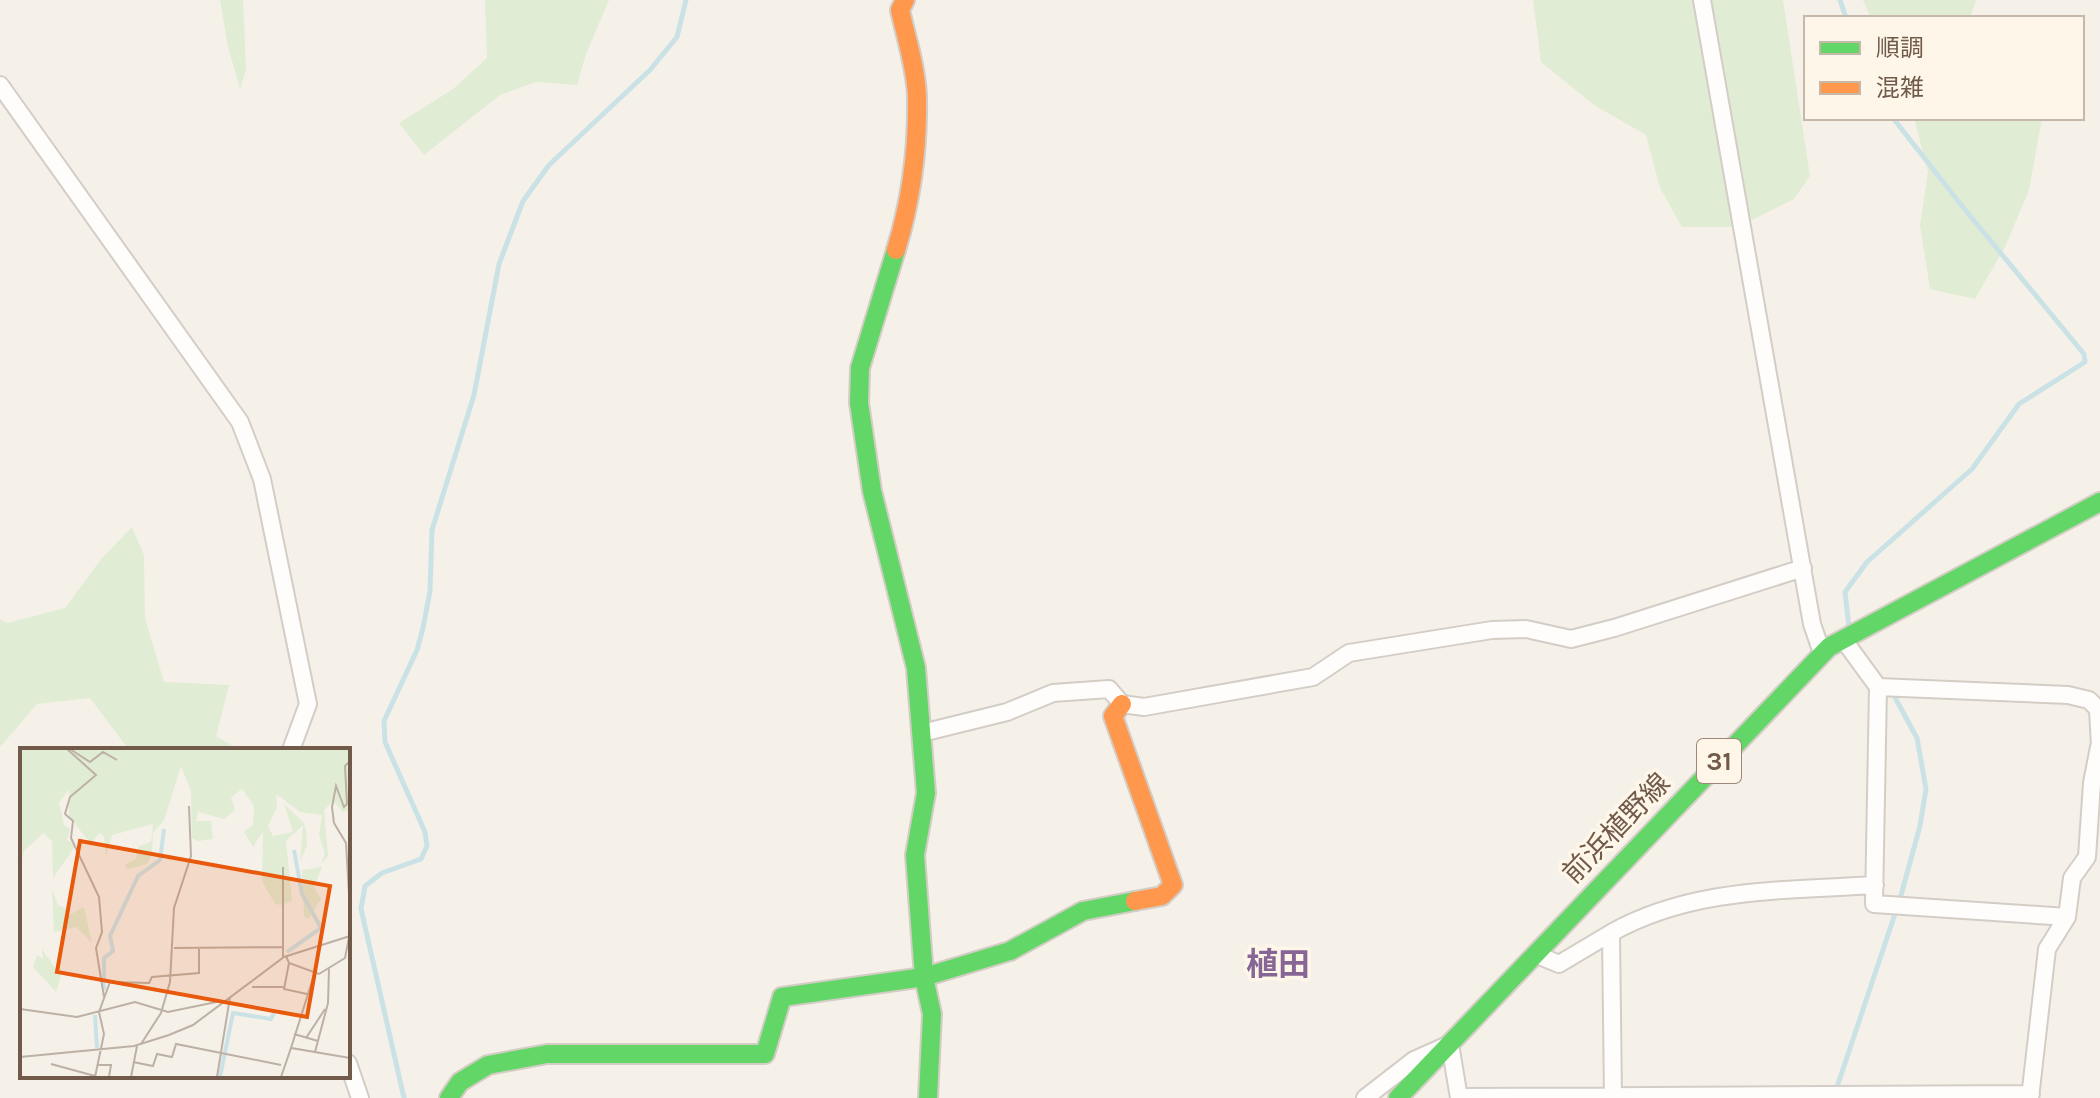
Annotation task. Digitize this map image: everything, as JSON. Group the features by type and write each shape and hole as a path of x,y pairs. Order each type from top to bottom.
{"street":[{"path":"905,0 900,10 917,93 913,163 905,222 860,368 859,403 872,491 916,668 926,793 915,855 924,977 932,1014 928,1098"},
{"path":"1702,0 1812,624 1822,653"},
{"path":"0,85 240,422 262,479 308,704 292,748"},
{"name":"前浜植野線","path":"1398,1098 1822,653 2100,502"},
{"path":"922,733 1007,712 1053,693 1109,689 1122,704 1144,707 1313,677 1349,653 1492,630 1526,629 1571,639 1803,568"},
{"path":"1843,639 1878,687 1874,904 2067,917"},
{"path":"1365,1098 1414,1060 1450,1044 1459,1097 2031,1096 2047,949 2067,917 2072,878 2087,857 2092,783 2100,747 2098,709 2089,700 2068,695 1878,687"},
{"path":"449,1098 460,1082 488,1065 547,1054 765,1054 782,997 924,977 1010,951 1083,911 1162,896 1173,885 1113,716 1122,704"},
{"path":"1535,954 1559,964 1641,916 1712,896 1875,885"},
{"path":"1611,933 1613,1098"},
{"path":"350,1069 360,1098"}],"green space":[{"path":"220,0 243,0 246,70 240,89 228,47"},
{"path":"485,0 609,0 586,54 577,85 536,82 500,95 424,155 399,123 453,89 487,58"},
{"path":"1533,0 1783,0 1810,176 1794,199 1738,227 1682,227 1660,188 1646,135 1594,105 1541,62"},
{"path":"1863,0 1976,0 1971,16 1870,16"},
{"path":"1915,120 2042,120 2029,190 2005,247 1975,299 1930,289 1920,225 1928,172"},
{"path":"132,527 144,555 145,618 164,682 229,685 216,736 237,748 128,748 90,698 37,704 0,747 0,619 7,623 65,608 102,558"}],"waterway":[{"path":"404,1098 361,909 365,886 382,873 421,859 427,846 425,832 385,742 384,721 417,650 423,628 430,591 432,530 474,395 499,264 523,201 549,165 650,70 677,37 686,0"},
{"path":"1840,0 1845,16"},
{"path":"1849,627 1845,592 1867,562 1972,469 2019,404 2085,362 2084,354 1895,120"},
{"path":"1835,1093 1900,899 1920,826 1926,789 1917,738 1892,692"}],"traffic: fast":[{"path":"896,250 860,368 859,403 872,491 916,668 926,793 915,855 924,977 932,1014 928,1098"},
{"path":"1398,1098 1829,647 2100,502"},
{"path":"449,1098 460,1082 488,1065 547,1054 765,1054 782,997 924,977 1010,951 1083,911 1135,901"}],"traffic: slow":[{"path":"896,250 910,193 917,115 915,75 900,10 905,0"},
{"path":"1122,704 1113,716 1173,885 1162,896 1135,901"}],"district":[{"name":"植田","path":"1278,964"}]}
